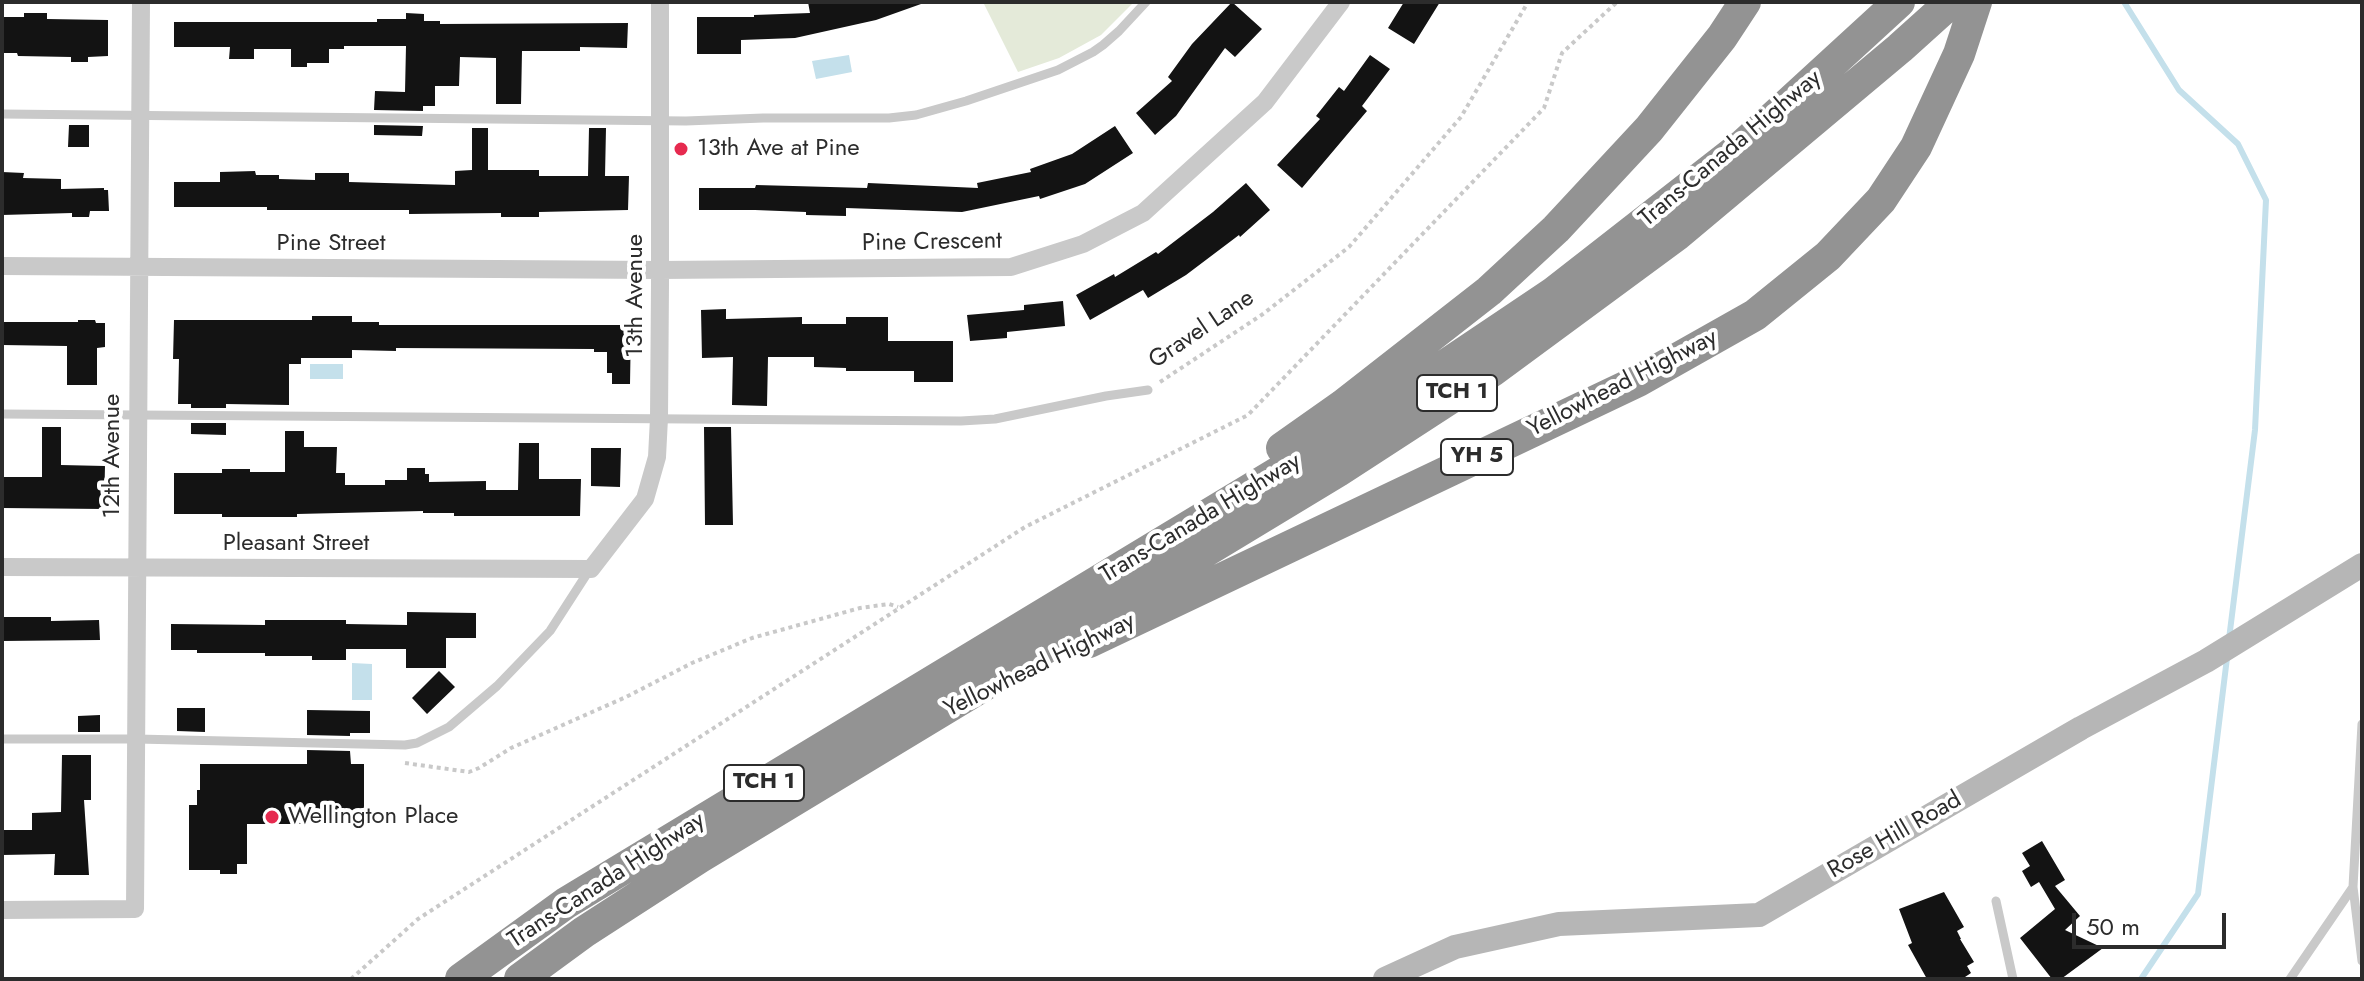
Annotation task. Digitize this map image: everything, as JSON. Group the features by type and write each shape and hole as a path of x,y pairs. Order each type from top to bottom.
{"highway":[{"name":"Yellowhead Highway","path":"1074,596 1343,405 1489,291 1556,229 1649,129 1722,37 1745,2"},
{"name":"Trans-Canada Highway","path":"461,979 566,903 1355,426 1553,293 1744,144 1899,2"},
{"name":"Trans-Canada Highway","path":"520,979 584,932 700,857 1338,471 1492,371 1678,234 1951,2"},
{"name":"Yellowhead Highway","path":"920,724 1638,381 1755,315 1828,256 1881,200 1916,147 1959,54 1976,2"}],"street":[{"name":"12th Avenue","path":"2,910 135,909 141,2"},
{"name":"13th Avenue","path":"591,569 645,499 657,457 660,2"},
{"name":"Pine Crescent","path":"660,270 1011,267 1083,244 1143,213 1265,102 1333,5"},
{"name":"Pine Street","path":"2,266 660,270"},
{"name":"Rose Hill Road","path":"1385,979 1455,947 1559,924 1759,915 2081,728 2206,661 2362,565"},
{"name":"Pleasant Street","path":"2,567 591,569"}],"lane":[{"path":"2,114 659,120 889,118 916,115 994,93 1058,70 1093,52 1119,31 1146,2"},
{"name":"Gravel Lane","path":"2,414 961,421 995,419 1148,390"},
{"path":"2,739 405,745 430,739 497,686 550,631 591,569"},
{"path":"2362,724 2353,887 2362,961"},
{"path":"2290,979 2353,887"},
{"path":"1996,901 2013,979"}],"path":[{"name":"Gravel Lane","path":"1148,390 1263,314 1349,247 1461,117 1528,2"},
{"path":"351,979 418,919 1025,527 1248,415 1544,108 1562,53 1617,2"},
{"path":"405,763 469,772 511,748 752,638 860,608 889,604 900,607"}],"green space":[{"path":"983,2 1134,2 1101,35 1059,58 1018,72"}],"water":[{"path":"849,55 852,72 816,79 812,61"},
{"path":"310,364 343,364 343,379 310,379"},
{"path":"352,663 372,664 372,700 352,700"}],"building":[{"path":"808,2 921,4 876,20 795,38 741,40 741,54 697,54 697,17 810,13"},
{"path":"1232,2 1262,29 1235,57 1225,48 1176,116 1155,135 1136,113 1172,81 1168,77 1192,44"},
{"path":"1404,2 1440,2 1414,44 1388,28"},
{"path":"24,13 47,13 47,19 108,20 108,56 88,57 88,62 71,62 71,57 2,53 2,17 24,17"},
{"path":"406,13 424,14 424,21 440,21 440,24 628,23 627,48 522,51 521,104 496,104 496,58 460,57 459,86 435,86 435,106 423,106 423,111 374,110 375,91 405,92 406,46 344,46 344,49 329,49 329,63 307,63 307,67 291,67 291,49 254,49 254,59 229,59 230,47 174,47 174,22 377,22 377,19 406,19"},
{"path":"1370,55 1390,69 1362,106 1367,111 1302,188 1277,165 1320,119 1316,116 1339,87 1344,91"},
{"path":"69,125 89,125 89,147 68,147"},
{"path":"374,125 423,126 422,136 374,135"},
{"path":"1115,126 1133,153 1085,184 1040,199 1039,196 962,212 846,208 846,216 699,210 699,188 755,188 756,185 867,188 868,183 978,188 977,183 1031,172 1030,169 1072,154"},
{"path":"472,128 488,128 488,170 539,170 539,176 588,176 589,128 606,128 605,176 629,176 628,210 539,212 539,217 501,217 501,213 409,214 409,210 174,207 174,182 220,182 220,172 255,171 256,175 279,175 279,179 315,180 315,173 349,173 349,182 455,185 455,171 472,170"},
{"path":"2,172 24,173 23,178 61,179 61,189 104,188 108,190 109,211 90,211 89,217 72,217 72,213 2,215"},
{"path":"1246,183 1270,210 1240,237 1148,298 1143,290 1090,320 1076,295 1114,274 1115,277 1156,252 1158,254"},
{"path":"1063,301 1065,326 1007,332 1007,338 970,341 967,315 1024,310 1024,305"},
{"path":"726,309 726,319 802,317 802,324 846,324 846,317 888,317 888,341 953,341 953,382 914,382 914,371 846,371 846,368 814,367 814,357 768,357 767,406 732,405 733,357 702,358 701,310"},
{"path":"312,316 352,316 352,322 379,322 379,325 631,325 630,384 612,384 612,373 607,373 607,352 594,352 594,349 396,348 396,351 352,350 352,358 301,358 301,364 289,364 289,405 226,404 226,408 191,408 191,404 178,404 179,359 173,359 174,320 312,320"},
{"path":"78,320 105,323 105,347 97,348 97,385 67,385 67,346 2,345 2,322"},
{"path":"191,423 226,423 226,435 191,434"},
{"path":"42,427 61,427 61,465 105,466 104,509 2,508 2,477 42,477"},
{"path":"704,427 731,427 733,525 705,525"},
{"path":"285,431 304,431 304,447 337,447 336,473 345,473 345,485 385,485 385,480 407,480 407,468 425,468 429,482 486,481 486,490 518,490 519,443 539,443 539,479 581,479 580,516 454,516 454,513 423,511 297,514 297,517 174,514 174,473 222,473 222,469 285,472"},
{"path":"591,448 621,448 620,487 591,486"},
{"path":"407,612 476,613 476,638 446,638 446,668 406,668 406,649 346,649 346,660 171,650 171,624 265,625 265,620 346,620 346,624 407,625"},
{"path":"2,617 51,617 51,621 99,620 100,640 2,641"},
{"path":"439,671 455,687 427,714 412,698"},
{"path":"177,708 205,708 205,732 177,731"},
{"path":"307,710 370,711 370,733 307,735"},
{"path":"100,715 100,732 78,732 78,716"},
{"name":"Wellington Place","path":"307,750 350,751 351,764 364,764 364,813 355,813 355,824 247,824 247,864 237,864 237,874 220,874 220,870 189,870 189,805 197,805 200,764 307,764"},
{"path":"62,755 91,755 91,800 84,800 89,875 54,875 55,854 2,855 2,830 32,830 32,813 61,812"},
{"path":"2042,841 2065,880 2055,886 2080,916 2065,930 2103,948 2061,979 2052,979 2020,938 2055,909 2039,882 2031,887 2022,871 2030,866 2022,853"},
{"path":"1944,892 1964,927 1957,931 1974,962 1967,966 1971,973 1962,979 1927,979 1908,945 1912,943 1899,909"}],"waterway":[{"path":"2124,2 2179,90 2238,144 2266,200 2255,430 2229,639"},
{"path":"2141,979 2198,894 2227,658"}],"place":[{"name":"13th Ave at Pine","path":"681,149"},
{"name":"Wellington Place","path":"272,817"}]}
